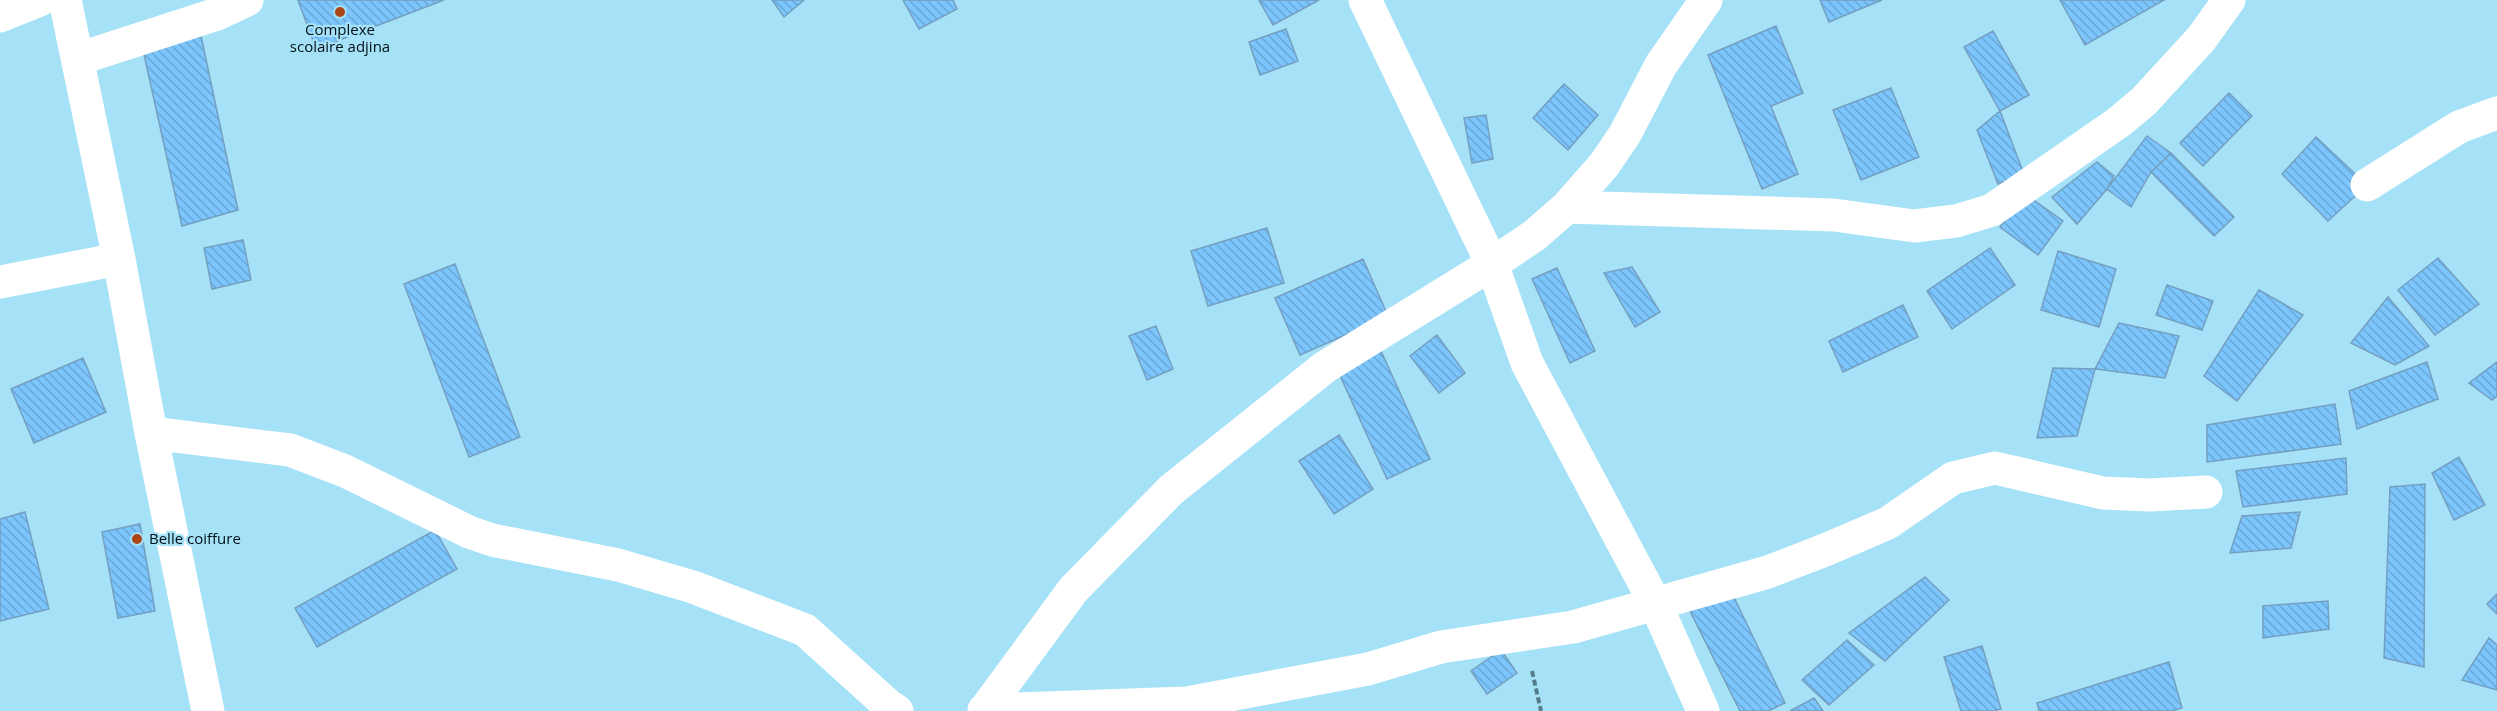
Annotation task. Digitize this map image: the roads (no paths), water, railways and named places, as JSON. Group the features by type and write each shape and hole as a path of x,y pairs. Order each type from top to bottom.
{"street":[{"path":"0,16 40,0"},
{"path":"65,0 119,259 151,433 208,711"},
{"path":"78,59 217,14 246,0"},
{"path":"1365,0 1492,264 1527,363 1656,605 1703,711"},
{"path":"984,711 1073,590 1171,490 1325,367 1492,264 1535,235 1568,207 1604,165 1625,134 1661,65 1706,0"},
{"path":"1568,207 1834,215 1914,226 1956,221 1992,210 2119,122 2144,101 2202,39 2229,0"},
{"path":"2367,184 2459,127 2497,113"},
{"path":"0,282 119,259"},
{"path":"151,433 290,450 345,471 469,532 492,540 618,565 693,587 805,630 897,711"},
{"path":"984,711 1186,703 1368,669 1441,647 1574,627 1768,572 1888,523 1953,478 1995,468 2103,493 2150,495 2206,492"}],"place":[{"name":"Complexe scolaire adjina","path":"340,12"},
{"name":"Belle coiffure","path":"137,539"}]}
